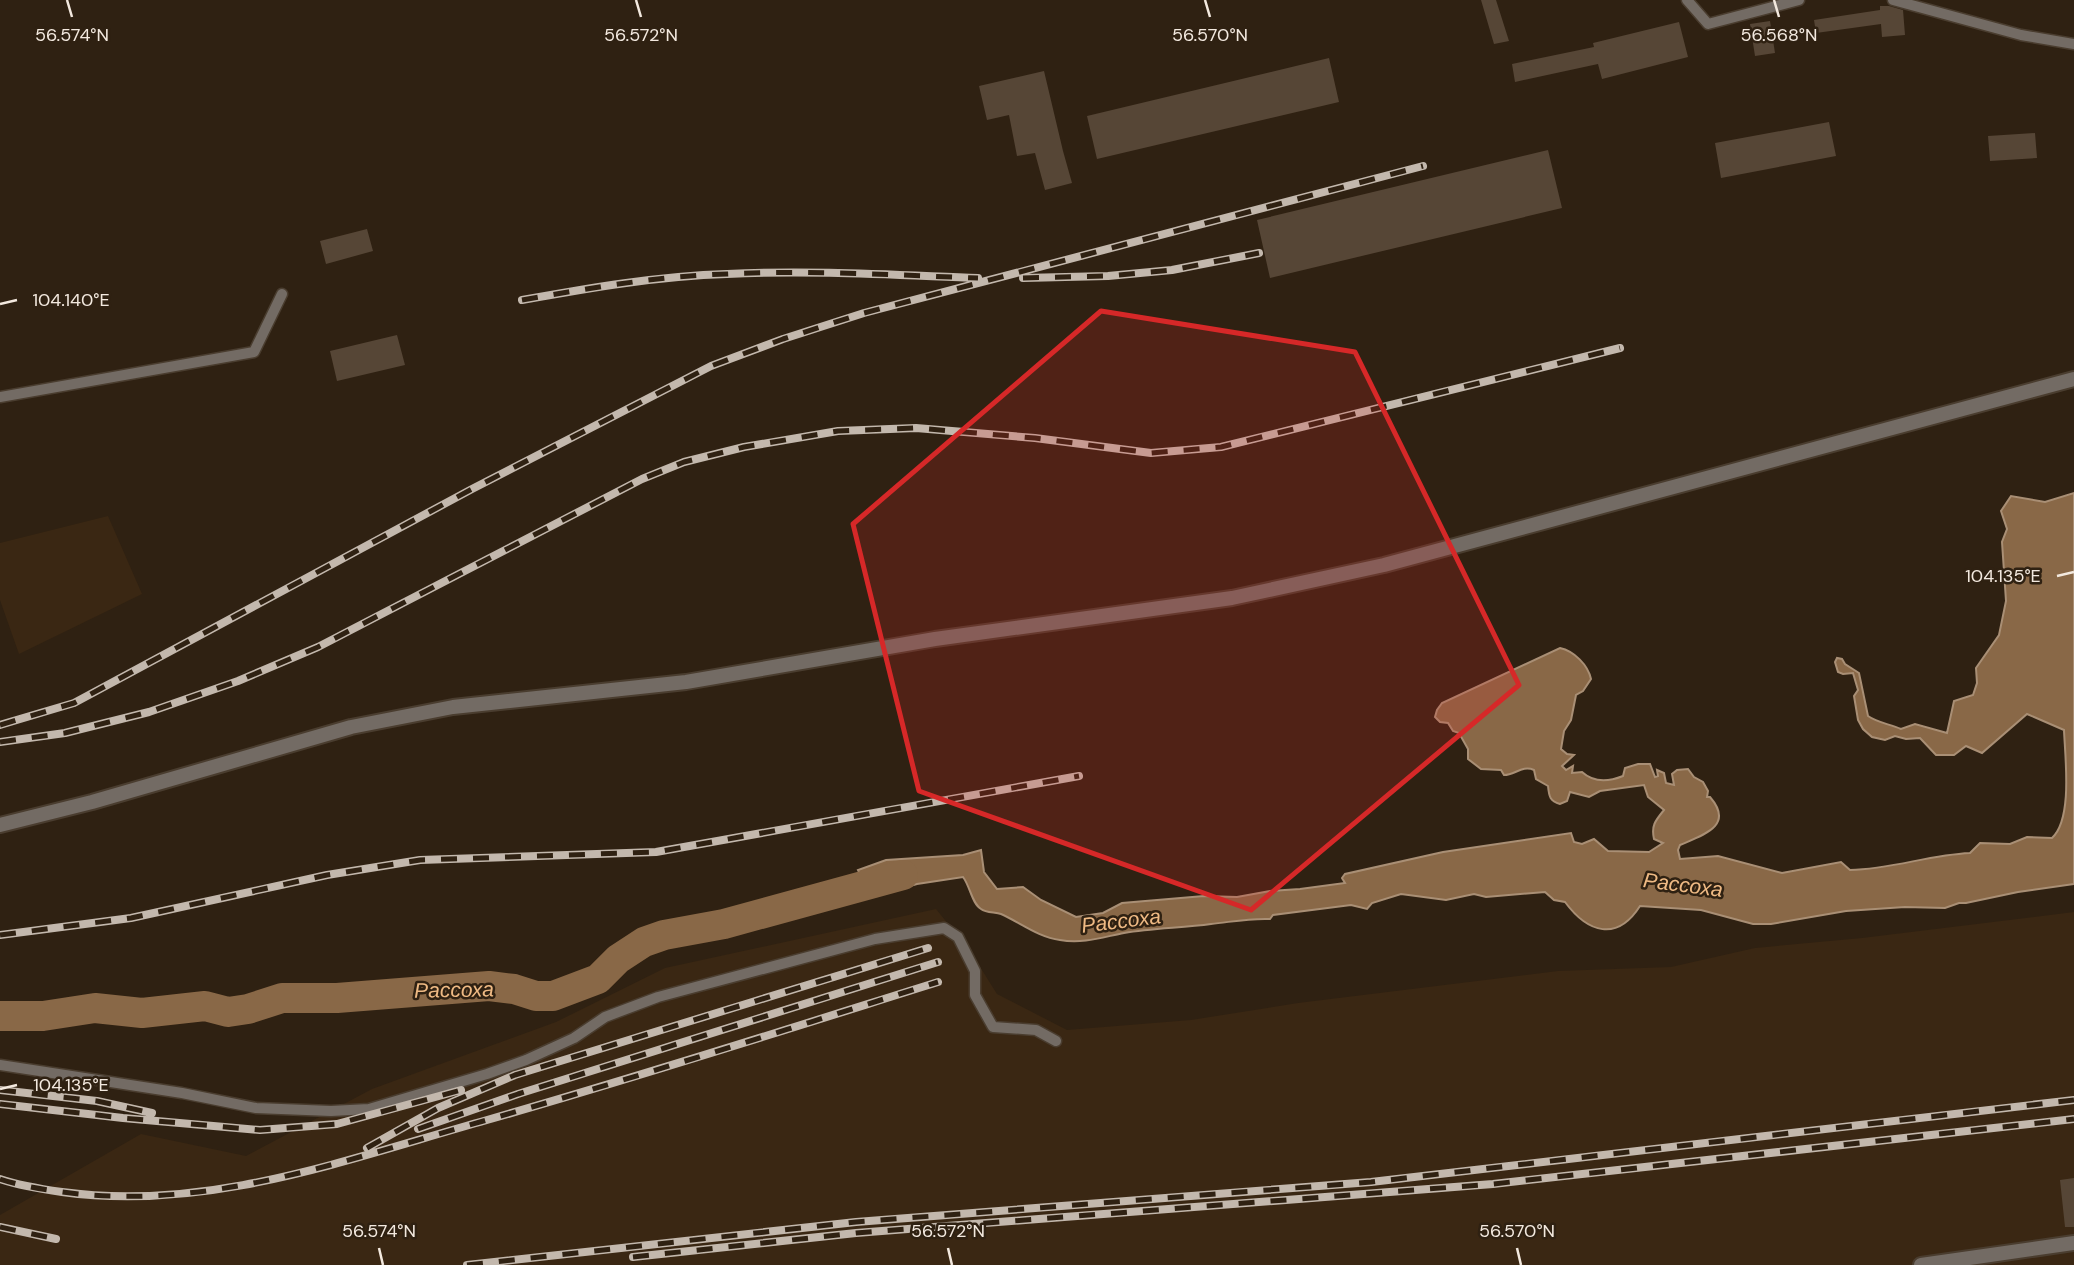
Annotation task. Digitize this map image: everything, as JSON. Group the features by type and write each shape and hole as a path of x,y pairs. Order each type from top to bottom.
{"street":[{"path":"0,825 92,802 351,727 453,707 686,682 934,639 1245,596 1384,565 2074,379"},
{"path":"1921,1265 2074,1243"}],"lane":[{"path":"1687,0 1708,24 1799,0"},
{"path":"1893,0 2021,35 2074,44"},
{"path":"0,397 254,352 282,294"},
{"path":"0,1065 183,1093 256,1108 331,1111 369,1109 526,1060 574,1038 605,1017 659,997 875,939 944,928 958,937 975,971 975,995 993,1027 1036,1030 1056,1041"}],"highlighted area":[{"path":"1101,311 1355,352 1519,685 1251,910 919,791 853,524"}],"shaded area":[{"path":"108,516 142,594 19,654 0,600 0,543"},
{"path":"936,909 970,951 997,994 1067,1030 1191,1020 1298,1003 1558,971 1671,967 1755,948 2074,912 2074,1265 0,1265 0,1215 141,1134 246,1156 372,1089 556,1022 665,968"}],"water":[{"path":"2074,493 2074,884 2018,892 1945,908 1905,907 1846,911 1771,924 1753,924 1701,910 1640,906 1622,925 1612,929 1602,929 1583,921 1565,902 1554,900 1545,892 1486,897 1474,894 1446,900 1401,894 1372,903 1367,909 1351,905 1273,915 1270,919 1146,930 1077,941 1044,936 1001,914 983,910 975,903 963,877 917,884 872,897 858,870 886,860 963,855 981,850 984,872 997,889 1023,887 1041,900 1076,917 1103,913 1122,903 1204,896 1237,897 1345,883 1342,878 1345,874 1443,852 1571,833 1574,842 1582,844 1594,839 1608,851 1649,852 1663,843 1654,839 1653,827 1664,810 1648,797 1644,785 1600,791 1589,797 1570,792 1567,801 1560,804 1551,798 1548,786 1536,779 1534,770 1526,769 1504,775 1501,770 1481,769 1468,759 1468,749 1459,733 1453,731 1448,723 1440,722 1435,717 1442,703 1560,648 1580,659 1591,679 1583,691 1576,695 1571,720 1564,731 1561,749 1574,755 1562,766 1566,770 1573,766 1572,773 1582,772 1596,780 1607,780 1623,776 1625,768 1650,764 1655,777 1658,776 1657,770 1664,773 1666,783 1674,785 1672,774 1677,770 1688,769 1694,777 1703,782 1708,791 1707,797 1710,797 1717,807 1718,822 1706,833 1680,845 1680,859 1718,856 1782,873 1841,862 1850,870 1970,853 1980,843 2010,844 2027,837 2052,838 2059,829 2065,803 2064,730 2027,714 1982,753 1966,746 1954,755 1936,755 1920,738 1906,739 1895,736 1885,740 1872,737 1858,720 1854,696 1858,690 1853,673 1838,672 1835,662 1837,658 1842,659 1859,673 1868,716 1901,729 1915,724 1947,733 1954,701 1973,695 1977,683 1976,668 1999,635 2006,601 2002,542 2007,529 2001,511 2011,496 2045,502"}],"building":[{"path":"1481,0 1496,0 1509,41 1494,44"},
{"path":"1880,6 1903,10 1905,35 1882,37 1881,24 1816,33 1814,20 1880,10"},
{"path":"1770,21 1775,53 1755,56 1750,24"},
{"path":"1679,22 1688,57 1602,79 1598,64 1515,82 1512,64 1594,47 1593,43"},
{"path":"1329,58 1339,102 1097,159 1087,116"},
{"path":"1044,71 1072,183 1045,190 1035,153 1017,156 1009,115 987,120 979,86"},
{"path":"1829,122 1836,156 1721,178 1715,143"},
{"path":"2035,133 2037,158 1990,161 1988,136"},
{"path":"1548,150 1562,208 1270,278 1257,220"},
{"path":"367,229 373,251 326,264 320,241"},
{"path":"397,335 405,365 337,381 330,351"},
{"path":"2074,1178 2074,1227 2065,1227 2060,1180"}],"waterway":[{"name":"Рассоха","path":"0,1016 43,1016 95,1008 142,1013 205,1006 228,1012 248,1009 282,998 337,998 489,986 514,989 536,996 553,996 598,979 618,959 644,942 664,935 724,924 903,875"}],"railway":[{"path":"0,725 74,703 472,489 711,366 864,313 1423,166"},
{"path":"1023,278 1108,276 1172,270 1259,253"},
{"path":"522,300 624,283 701,275 821,273 978,278"},
{"path":"0,742 65,733 149,712 238,681 318,647 642,479 684,462 744,447 838,431 916,428 1035,438 1151,453 1221,447 1620,348"},
{"path":"0,935 131,918 327,875 420,860 656,852 1079,776"},
{"path":"367,1148 438,1108 515,1075 928,948"},
{"path":"418,1129 518,1094 938,962"},
{"path":"0,1179 54,1191 117,1196 171,1195 277,1178 382,1151 600,1087 938,982"},
{"path":"0,1090 97,1101 152,1113"},
{"path":"0,1104 260,1130 337,1124 461,1090"},
{"path":"467,1265 856,1222 1371,1182 2074,1100"},
{"path":"633,1257 856,1233 1493,1184 2074,1119"},
{"path":"0,1227 56,1239"}]}
